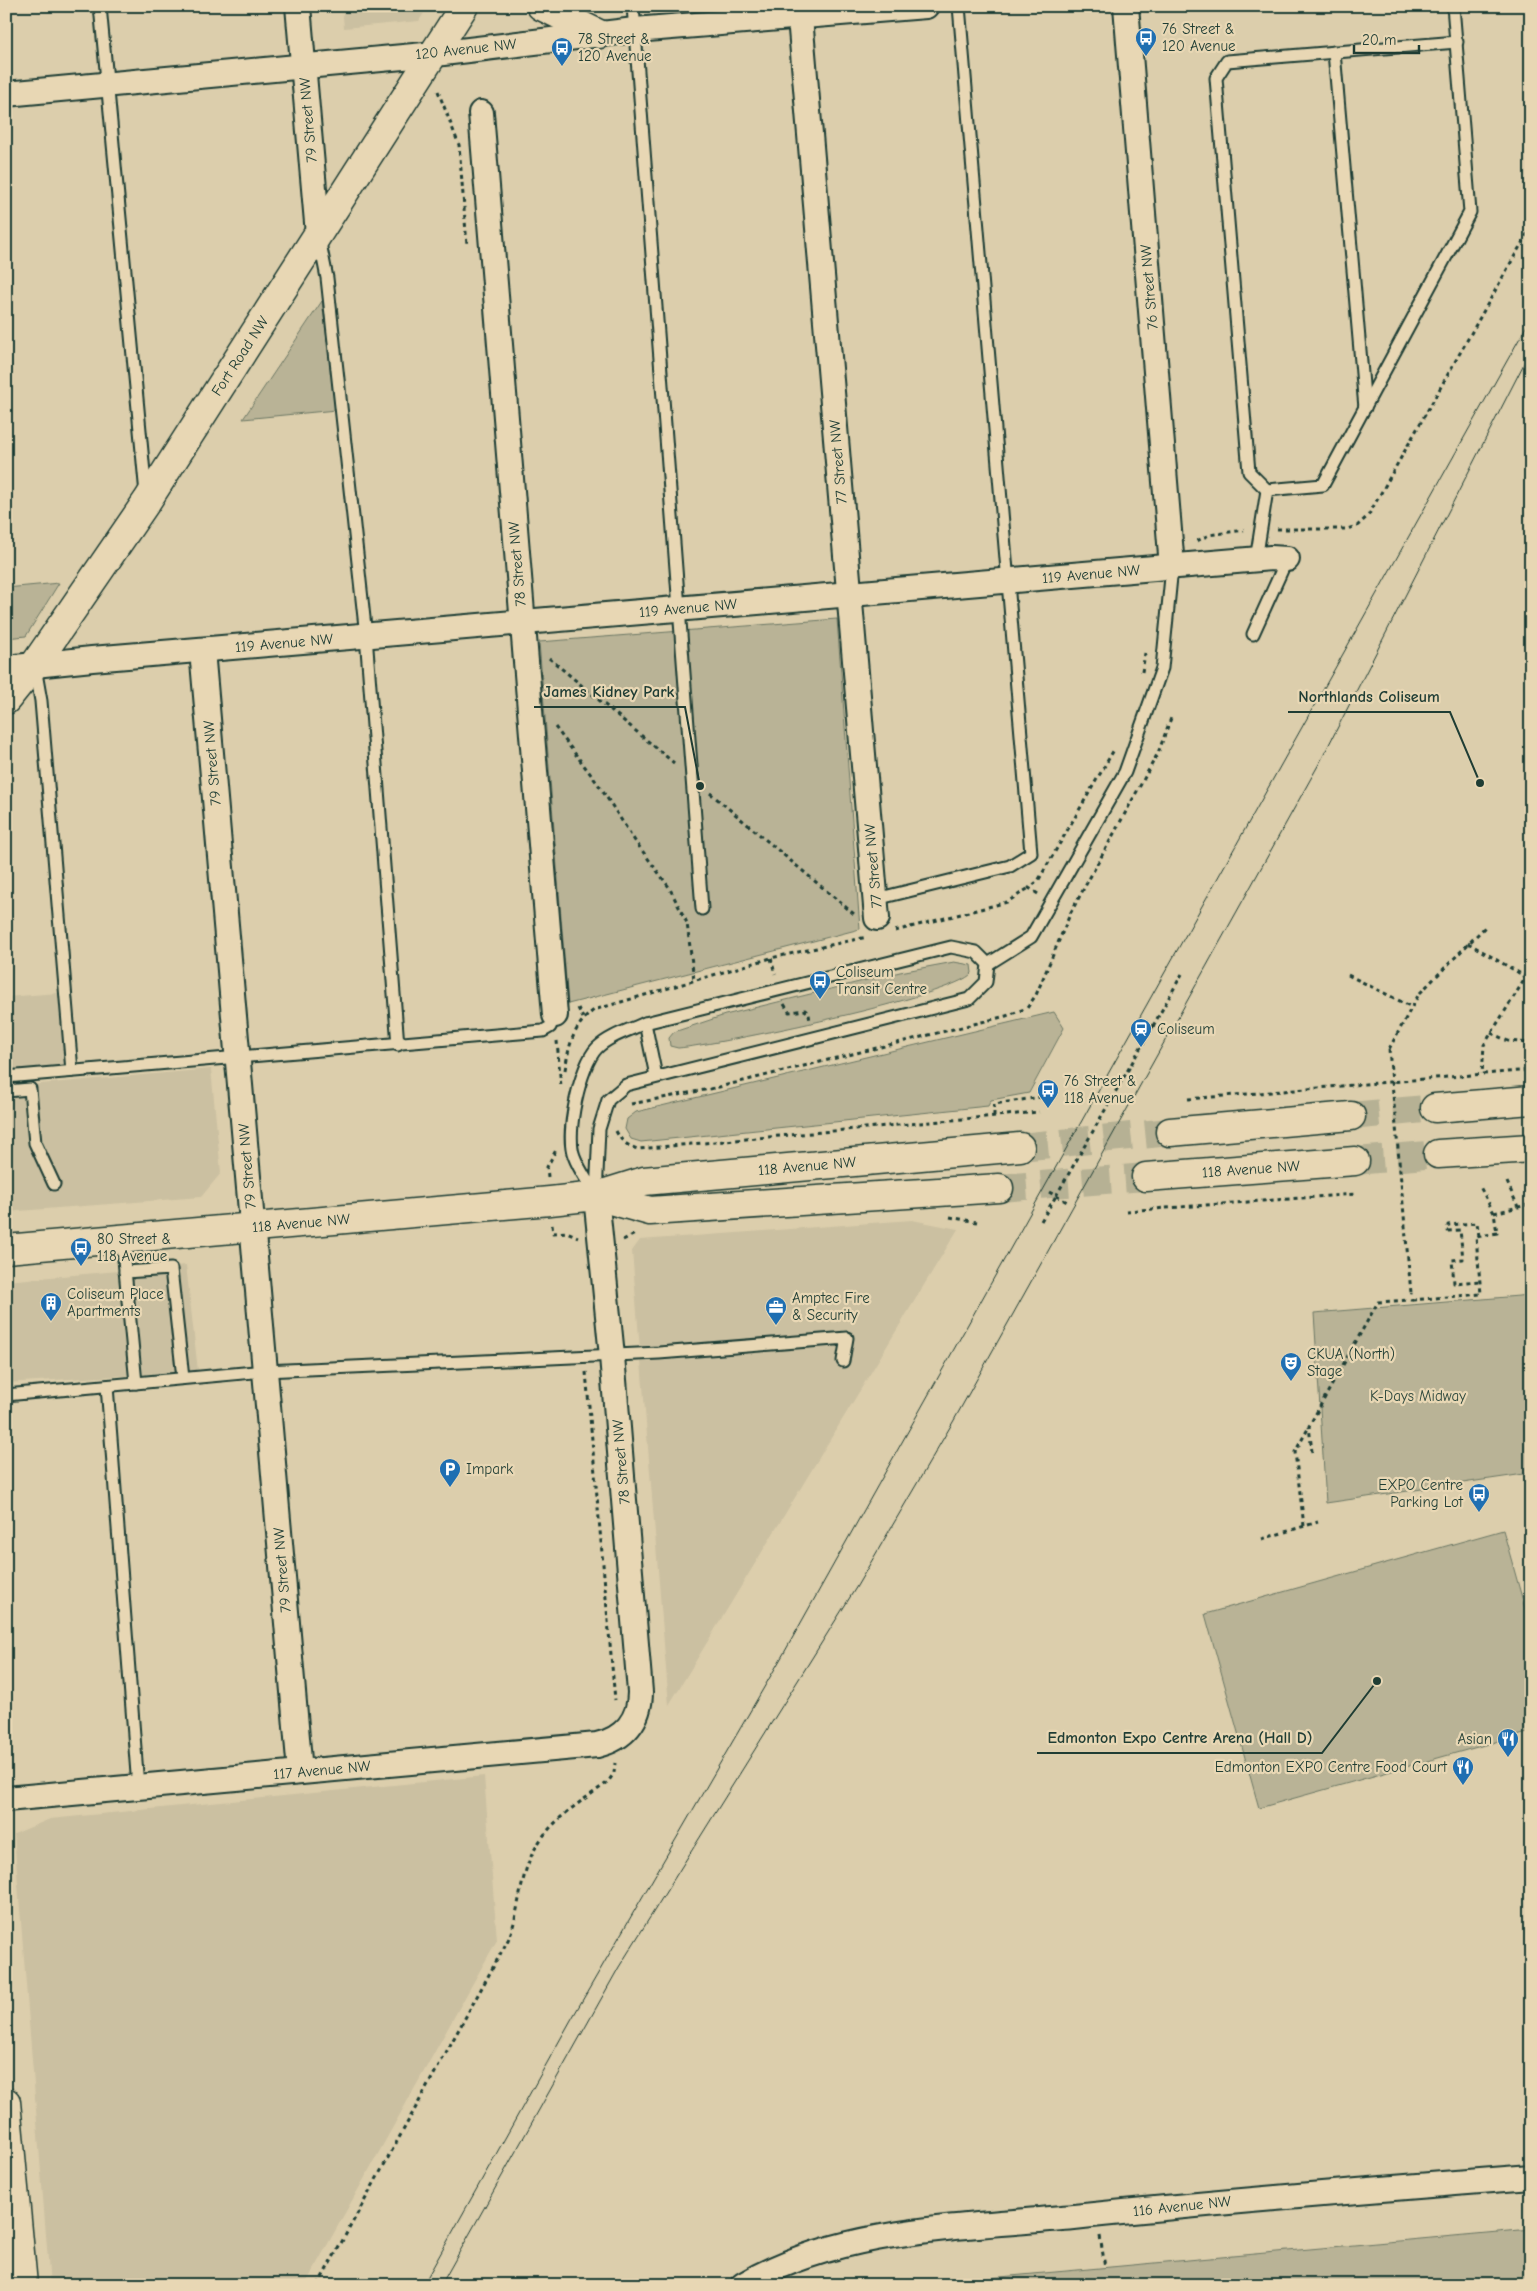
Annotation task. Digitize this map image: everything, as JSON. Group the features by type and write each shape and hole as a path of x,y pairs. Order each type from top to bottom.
{"main road":[{"name":"Fort Road NW","path":"6,700 35,664 147,501 464,6"},
{"path":"541,6 599,34"},
{"path":"1434,1108 1531,1100"},
{"path":"1170,1132 1351,1116"},
{"name":"118 Avenue NW","path":"6,1249 596,1196 644,1181 1020,1147"},
{"path":"1438,1154 1531,1148"},
{"name":"118 Avenue NW","path":"1146,1177 1355,1161"},
{"name":"118 Avenue NW","path":"596,1196 650,1211 999,1188"},
{"path":"6,2102 23,2285"}],"street":[{"name":"79 Street NW","path":"298,6 318,234"},
{"name":"120 Avenue NW","path":"6,94 435,54 799,12 926,6"},
{"name":"76 Street NW","path":"1126,6 1181,566"},
{"name":"77 Street NW","path":"799,12 878,922"},
{"name":"78 Street NW","path":"481,113 555,1015"},
{"name":"119 Avenue NW","path":"6,668 849,594 1287,559"},
{"name":"79 Street NW","path":"202,650 300,1772"},
{"name":"78 Street NW","path":"596,1196 612,1356 640,1692 638,1710 631,1726"},
{"name":"117 Avenue NW","path":"6,1799 597,1745 613,1741 631,1726"},
{"name":"116 Avenue NW","path":"743,2285 776,2266 834,2247 926,2231 1266,2198 1531,2177"}],"lane":[{"path":"100,6 147,501"},
{"path":"633,6 702,909"},
{"path":"878,922 1010,866 1031,853 960,6"},
{"path":"1453,6 1457,42 1470,212 1323,486 1267,490 1249,472 1216,78 1227,60 1457,42"},
{"path":"1334,52 1365,408"},
{"path":"318,234 327,278 366,636 398,1045"},
{"path":"1256,560 1267,490"},
{"name":"119 Avenue NW","path":"1253,634 1287,559"},
{"path":"988,964 1031,937 1125,772 1162,668 1181,566"},
{"path":"35,664 41,701 72,1071"},
{"path":"596,1196 573,1154 574,1098 583,1072 596,1048 616,1036 645,1024 951,947 976,952 988,964"},
{"path":"596,1196 599,1129 608,1100 626,1085 969,999 986,982 988,964"},
{"path":"6,1078 544,1031 550,1027 555,1015"},
{"path":"645,1024 656,1076"},
{"path":"6,1091 30,1089 35,1142 54,1184"},
{"path":"122,1239 136,1383"},
{"path":"125,1272 171,1269 183,1378"},
{"path":"6,1395 265,1371 612,1356 847,1338 843,1361"},
{"path":"107,1386 138,1787"}],"path":[{"path":"412,87 435,85 459,144 468,255"},
{"path":"1181,566 1188,547 1209,534 1261,530 1347,529 1357,526 1368,516 1531,227"},
{"path":"1141,676 1145,650"},
{"path":"551,720 669,887 687,923 694,980"},
{"path":"1038,881 1116,745"},
{"path":"555,1015 562,1089 571,1038 583,1018 594,1010 771,958 878,922 1007,902 1029,888"},
{"path":"1412,1300 1389,1049 1419,994 1487,925"},
{"path":"1468,943 1526,977 1484,1045 1482,1074"},
{"path":"771,958 785,1009 789,1012 805,1010 809,1014 819,1062"},
{"path":"1041,1221 1182,974"},
{"path":"1348,975 1412,1007"},
{"path":"1144,1022 1164,1032"},
{"path":"1491,1033 1508,1041 1531,1043"},
{"path":"1188,1099 1531,1070"},
{"path":"994,1116 994,1104 1048,1096"},
{"path":"1507,1182 1518,1207"},
{"path":"1304,1526 1295,1452 1378,1302 1481,1294 1476,1237 1497,1232 1494,1213 1479,1184"},
{"path":"1049,1192 1070,1203"},
{"path":"1126,1211 1356,1194"},
{"path":"1494,1213 1531,1204"},
{"path":"1479,1236 1477,1223 1448,1225 1448,1231 1460,1230 1463,1259 1452,1260 1454,1283 1480,1281"},
{"path":"553,1233 574,1233 583,1243"},
{"path":"589,1357 586,1369 615,1704"},
{"path":"1309,1426 1312,1452"},
{"path":"1262,1539 1318,1522"},
{"path":"318,2285 508,1940 515,1922 524,1876 535,1848 550,1825 612,1778 615,1768 613,1741"},
{"path":"1097,2214 1104,2267"}],"shaded area":[{"path":"342,6 428,6 419,21 344,28"},
{"path":"59,993 65,1067 6,1072 6,997"},
{"path":"211,1069 221,1173 201,1197 6,1212 6,1087"},
{"path":"912,1220 958,1229 669,1705 632,1251 640,1240"},
{"path":"186,1265 198,1371 6,1383 6,1281"},
{"path":"484,1776 497,1940 305,2285 50,2285 14,1834 50,1819"}],"green space":[{"path":"322,301 336,410 243,419"},
{"path":"59,583 26,636 6,638 6,588"},
{"path":"837,619 860,929 568,1004 539,642"},
{"path":"954,962 971,965 972,973 956,983 924,994 784,1029 701,1045 678,1048 670,1046 669,1038 674,1032 725,1015 900,972"},
{"path":"1054,1012 1064,1028 1029,1093 991,1100 988,1106 641,1142 631,1139 625,1129 627,1119 636,1112"},
{"name":"K-Days Midway","path":"1531,1295 1531,1473 1326,1503 1314,1313"},
{"path":"1503,1530 1531,1630 1531,1732 1259,1808 1205,1614"},
{"path":"1531,2229 1531,2285 936,2285 989,2278"}],"tunnel":[{"path":"1351,1116 1435,1108"},
{"path":"1020,1147 1170,1132"},
{"path":"1355,1161 1438,1154"},
{"path":"999,1188 1146,1177"}],"tram line":[{"path":"423,2285 571,2020 784,1653 1531,318"},
{"path":"441,2285 619,1967 857,1586 953,1422 1320,762 1531,350"}],"place":[{"name":"76 Street & 120 Avenue","path":"1146,57"},
{"name":"78 Street & 120 Avenue","path":"562,67"},
{"name":"Northlands Coliseum","path":"1480,783"},
{"name":"James Kidney Park","path":"700,786"},
{"name":"Coliseum Transit Centre","path":"820,1000"},
{"name":"Coliseum","path":"1141,1048"},
{"name":"76 Street & 118 Avenue","path":"1048,1109"},
{"name":"80 Street & 118 Avenue","path":"81,1267"},
{"name":"Coliseum Place Apartments","path":"51,1322"},
{"name":"Amptec Fire & Security","path":"776,1326"},
{"name":"CKUA (North) Stage","path":"1291,1382"},
{"name":"Impark","path":"450,1488"},
{"name":"EXPO Centre Parking Lot","path":"1479,1513"},
{"name":"Edmonton Expo Centre Arena (Hall D)","path":"1377,1681"},
{"name":"Asian","path":"1508,1758"},
{"name":"Edmonton EXPO Centre Food Court","path":"1463,1786"}]}
